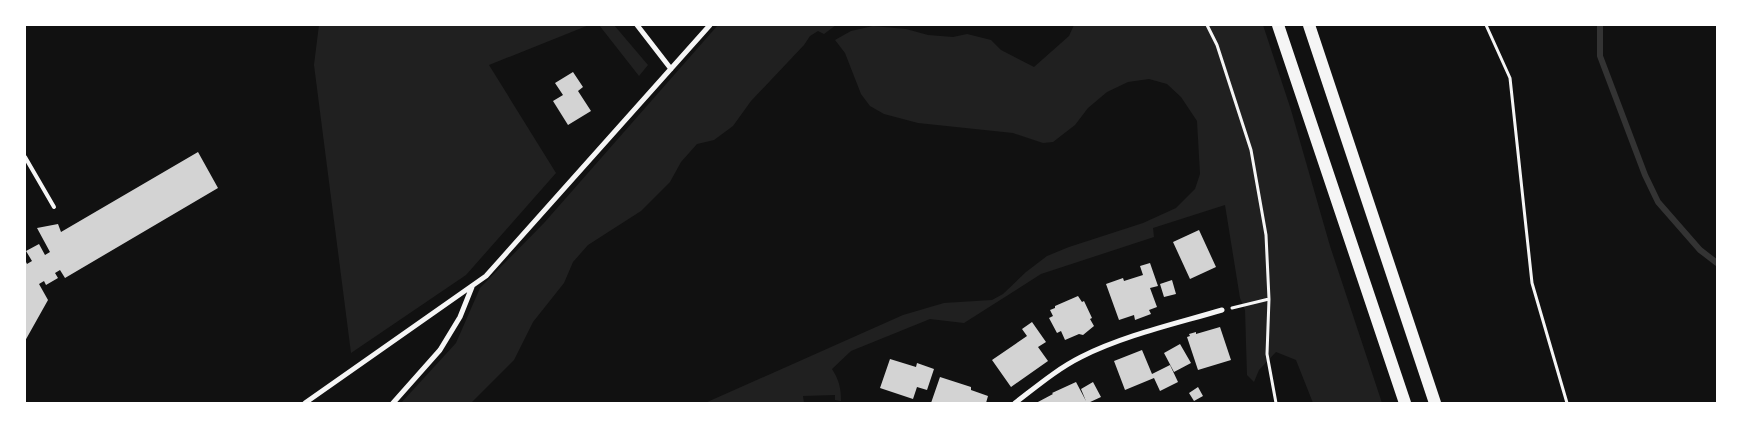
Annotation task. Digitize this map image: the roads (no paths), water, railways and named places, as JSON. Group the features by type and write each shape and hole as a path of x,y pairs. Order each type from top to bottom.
{"main road":[{"path":"1278,25 1405,403"},
{"path":"1309,25 1435,403"}],"street":[{"path":"637,25 671,69"},
{"path":"305,403 486,276 710,25"},
{"path":"393,403 440,350 460,316 472,286"},
{"path":"1015,403 1040,383 1080,357 1127,338 1222,310"}],"lane":[{"path":"25,157 54,207"}],"waterway":[{"path":"1600,25 1600,56 1645,175 1658,202 1700,250 1717,263"}]}
